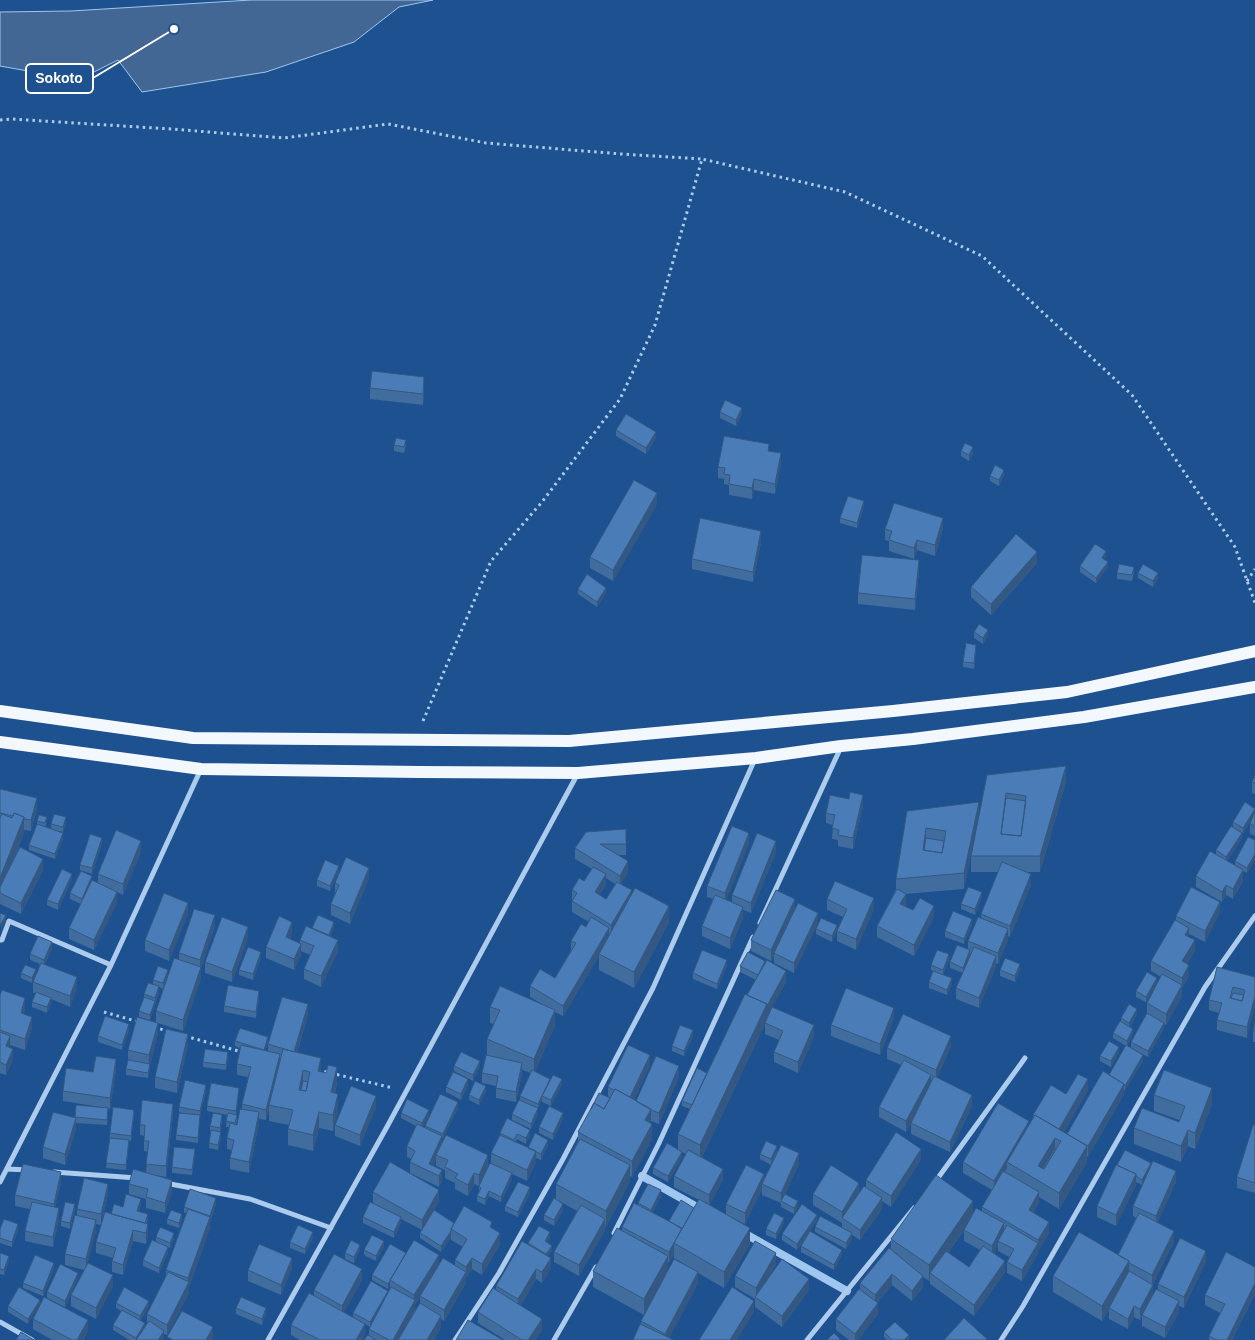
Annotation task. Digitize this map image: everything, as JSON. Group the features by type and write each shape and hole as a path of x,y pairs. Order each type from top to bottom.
{"main road":[{"path":"0,711 193,738 568,741 893,711 1067,692 1255,651"},
{"path":"0,742 201,769 578,773 756,758 841,746 913,739 1084,717 1255,687"}],"street":[{"path":"758,926 841,746"},
{"path":"455,1340 499,1273 653,988 756,758"},
{"path":"0,1182 111,965 201,769"},
{"path":"268,1340 406,1091 578,773"},
{"path":"1001,1340 1023,1306 1205,987 1255,916"},
{"path":"0,940 2,940 9,921 111,965"},
{"path":"610,1243 663,1134 754,935"},
{"path":"930,1188 1025,1058"},
{"path":"7,1169 36,1170"},
{"path":"45,1171 141,1178"},
{"path":"160,1182 250,1199 331,1228"},
{"path":"807,1340 918,1203"},
{"path":"554,1340 600,1259"},
{"path":"0,1322 32,1340"}],"path":[{"path":"0,120 11,119 171,128 284,138 388,124 486,143 702,159 845,192 982,256 1132,395 1235,548 1255,604"},
{"path":"414,740 491,561 542,502 620,400 655,325 702,159"},
{"path":"1247,581 1255,569"},
{"path":"89,1008 175,1033"},
{"path":"184,1036 252,1055"},
{"path":"310,1068 406,1091"}],"water":[{"path":"251,0 433,0 399,7 354,42 266,72 142,92 118,60 78,80 0,66 0,12 71,11"}],"building":[{"path":"372,371 424,377 423,394 370,388"},
{"path":"725,400 742,408 736,420 720,412"},
{"path":"626,414 656,432 646,448 616,430"},
{"path":"724,436 769,444 768,451 781,453 775,484 754,479 752,488 729,484 730,475 724,474 725,468 718,467"},
{"path":"396,438 406,440 404,447 394,445"},
{"path":"965,443 973,447 969,455 961,451"},
{"path":"995,465 1004,470 999,480 990,476"},
{"path":"634,480 657,493 613,570 590,557"},
{"path":"848,496 864,501 857,523 840,518"},
{"path":"894,503 943,518 935,545 917,540 914,548 889,540 892,531 885,529"},
{"path":"700,518 761,531 753,572 692,559"},
{"path":"1016,534 1037,552 991,604 971,587"},
{"path":"1095,544 1106,551 1102,558 1108,562 1096,578 1080,566"},
{"path":"862,555 919,560 915,599 858,593"},
{"path":"1119,564 1134,567 1132,575 1117,573"},
{"path":"1143,564 1158,573 1153,581 1138,573"},
{"path":"587,574 606,588 597,602 578,589"},
{"path":"979,624 988,630 983,638 974,632"},
{"path":"966,643 976,645 974,663 963,662"},
{"path":"1066,766 1040,856 971,856 987,775","holes":["1006,793 1026,796 1021,836 1001,834"]},
{"path":"0,789 37,798 31,820 24,819 24,817 14,813 13,816 0,813"},
{"path":"850,792 863,795 853,838 838,835 839,830 832,828 835,815 826,813 830,795 849,799"},
{"path":"1006,798 1026,801 1021,836 1001,834"},
{"path":"979,802 964,873 896,879 907,811","holes":["926,828 946,831 942,853 923,850"]},
{"path":"1245,802 1255,809 1243,828 1233,822"},
{"path":"1255,811 1255,826 1250,824"},
{"path":"14,813 24,817 0,878 0,818 2,814 12,818"},
{"path":"54,814 66,817 63,827 51,824"},
{"path":"39,815 47,817 45,823 37,821"},
{"path":"37,824 63,833 55,854 29,845"},
{"path":"732,826 749,833 725,893 707,886"},
{"path":"1231,826 1242,833 1226,857 1216,850"},
{"path":"626,829 626,844 600,844 628,861 620,876 575,848 586,832"},
{"path":"116,830 141,841 123,884 98,874"},
{"path":"757,833 776,841 751,903 732,895"},
{"path":"90,834 102,838 92,868 80,865"},
{"path":"1248,837 1255,840 1255,854 1247,868 1235,861"},
{"path":"926,838 944,841 942,853 924,850"},
{"path":"20,847 43,859 21,903 0,893 0,887"},
{"path":"1210,851 1243,870 1233,889 1226,885 1222,892 1196,876"},
{"path":"346,857 369,868 350,913 331,904 339,885 335,883"},
{"path":"325,860 339,866 330,886 317,880"},
{"path":"1002,862 1031,874 1010,926 981,914"},
{"path":"593,867 606,874 595,892 606,899 617,882 632,890 611,925 572,901 577,893 572,890 579,878 584,881"},
{"path":"62,869 72,874 58,904 47,900"},
{"path":"81,871 92,876 82,899 70,893"},
{"path":"92,880 117,892 94,940 69,928"},
{"path":"835,881 874,898 856,939 837,931 847,909 827,899"},
{"path":"968,887 982,892 975,909 961,904"},
{"path":"1191,887 1220,902 1205,931 1176,916"},
{"path":"635,888 669,906 634,972 599,954"},
{"path":"897,889 906,894 900,904 913,910 920,898 934,906 914,945 877,926"},
{"path":"776,890 795,899 771,950 751,940"},
{"path":"164,893 188,903 169,950 145,940"},
{"path":"715,895 743,907 730,938 702,926"},
{"path":"798,903 818,913 794,963 774,953"},
{"path":"194,909 215,915 200,960 179,953"},
{"path":"953,911 972,919 964,939 945,931"},
{"path":"0,913 6,915 1,924 0,924"},
{"path":"318,915 334,922 329,935 312,928"},
{"path":"279,916 292,922 286,937 301,944 294,959 266,947"},
{"path":"222,917 248,927 232,972 205,962"},
{"path":"591,917 609,928 563,1006 530,986 540,969 555,978 576,943 571,941 581,924 586,927"},
{"path":"978,917 1008,929 998,953 968,941"},
{"path":"821,918 837,925 832,936 816,929"},
{"path":"1175,920 1189,928 1185,935 1195,940 1182,961 1189,965 1182,978 1151,961"},
{"path":"306,926 338,940 321,976 304,969 314,946 300,940"},
{"path":"38,936 52,942 44,960 30,954"},
{"path":"957,945 970,950 963,968 950,962"},
{"path":"248,947 261,952 253,974 239,970"},
{"path":"974,947 996,956 979,998 956,988"},
{"path":"702,950 727,960 717,984 693,973"},
{"path":"937,950 949,954 943,970 931,965"},
{"path":"748,952 765,961 758,975 740,966"},
{"path":"174,958 201,967 183,1020 156,1011"},
{"path":"1005,958 1020,964 1015,976 1000,970"},
{"path":"767,960 786,971 767,1006 767,1004 747,995"},
{"path":"41,963 77,977 70,996 33,982"},
{"path":"25,965 36,969 32,978 21,973"},
{"path":"158,966 168,970 163,983 153,980"},
{"path":"1217,967 1255,977 1255,996 1247,1027 1217,1020 1222,1003 1209,1000","holes":["1233,987 1245,990 1242,1001 1230,998"]},
{"path":"933,971 952,978 947,990 929,982"},
{"path":"1147,972 1157,978 1146,997 1136,991"},
{"path":"1162,974 1182,985 1166,1014 1147,1003"},
{"path":"148,983 159,986 155,998 144,994"},
{"path":"228,985 259,991 256,1012 224,1006"},
{"path":"500,986 555,1010 534,1059 487,1039 500,1010 490,1007"},
{"path":"846,988 894,1008 880,1044 831,1025"},
{"path":"2,990 25,998 21,1013 32,1017 25,1039 0,1030 0,995"},
{"path":"36,992 51,998 47,1007 32,1002"},
{"path":"1233,993 1244,995 1242,1001 1231,998"},
{"path":"745,994 767,1004 700,1145 678,1134"},
{"path":"144,997 155,1001 150,1015 139,1011"},
{"path":"282,997 308,1004 294,1052 268,1044"},
{"path":"1129,1004 1137,1009 1129,1023 1121,1018"},
{"path":"772,1007 814,1025 798,1062 774,1052 783,1031 765,1023"},
{"path":"1147,1013 1164,1023 1148,1051 1131,1042"},
{"path":"903,1014 951,1036 936,1070 887,1048"},
{"path":"105,1016 129,1024 122,1045 98,1036"},
{"path":"137,1017 158,1023 149,1055 128,1050"},
{"path":"1120,1021 1133,1029 1127,1041 1113,1033"},
{"path":"680,1025 693,1030 684,1051 672,1046"},
{"path":"240,1028 268,1037 264,1050 235,1041"},
{"path":"166,1029 188,1034 177,1082 155,1077"},
{"path":"0,1032 10,1036 6,1046 13,1049 6,1065 0,1062"},
{"path":"1109,1041 1119,1047 1111,1061 1100,1056"},
{"path":"241,1045 280,1054 266,1110 242,1104 251,1067 237,1064"},
{"path":"628,1045 650,1055 630,1097 608,1087"},
{"path":"1126,1045 1143,1055 1125,1086 1109,1075"},
{"path":"205,1049 228,1052 226,1065 203,1062"},
{"path":"283,1049 321,1058 318,1071 326,1073 328,1065 337,1067 331,1092 338,1094 333,1115 319,1112 313,1135 288,1129 293,1110 269,1105","holes":["303,1070 310,1072 306,1091 299,1090"]},
{"path":"461,1052 480,1061 473,1075 454,1066"},
{"path":"486,1055 522,1063 516,1092 496,1088 498,1076 482,1073"},
{"path":"96,1056 116,1059 110,1098 63,1091 66,1068 93,1072"},
{"path":"656,1056 679,1066 659,1113 636,1101"},
{"path":"128,1060 150,1064 148,1073 126,1069"},
{"path":"904,1060 931,1075 906,1121 879,1107"},
{"path":"697,1068 707,1073 692,1105 682,1101"},
{"path":"532,1070 550,1079 538,1104 520,1096"},
{"path":"1164,1070 1212,1088 1195,1133 1188,1130 1181,1146 1134,1128 1142,1108 1179,1122 1185,1106 1154,1095"},
{"path":"1103,1071 1124,1084 1088,1146 1067,1134"},
{"path":"453,1072 468,1079 461,1094 446,1087"},
{"path":"1078,1074 1088,1079 1059,1129 1033,1115 1051,1085 1066,1094"},
{"path":"553,1075 562,1079 551,1100 542,1096"},
{"path":"934,1076 972,1095 950,1142 911,1123"},
{"path":"185,1080 206,1085 200,1111 179,1107"},
{"path":"303,1081 308,1082 306,1091 301,1090"},
{"path":"475,1081 486,1086 479,1100 469,1095"},
{"path":"211,1083 239,1088 236,1111 207,1106"},
{"path":"351,1086 376,1096 360,1135 335,1125"},
{"path":"615,1089 651,1109 645,1120 652,1124 632,1161 578,1132 594,1103 604,1109"},
{"path":"599,1093 610,1098 604,1109 594,1103"},
{"path":"440,1094 458,1102 443,1134 425,1126"},
{"path":"407,1099 429,1110 422,1123 401,1113"},
{"path":"142,1100 173,1104 166,1166 146,1164 149,1141 144,1141 145,1125 140,1125"},
{"path":"519,1100 538,1108 531,1124 512,1114"},
{"path":"998,1103 1029,1121 994,1181 963,1162"},
{"path":"76,1105 108,1108 107,1120 75,1117"},
{"path":"549,1106 563,1113 553,1134 539,1127"},
{"path":"113,1107 134,1110 131,1136 110,1133"},
{"path":"240,1109 259,1112 249,1162 230,1158 234,1140 227,1138 230,1123 237,1125"},
{"path":"53,1112 76,1118 65,1154 43,1147"},
{"path":"179,1113 200,1115 198,1138 176,1135"},
{"path":"213,1113 222,1115 220,1128 210,1126"},
{"path":"228,1113 237,1115 235,1123 226,1121"},
{"path":"1035,1115 1087,1146 1059,1193 1007,1162","holes":["1055,1138 1061,1141 1044,1169 1038,1166"]},
{"path":"507,1118 530,1130 526,1138 517,1134 514,1140 500,1133"},
{"path":"417,1124 442,1136 429,1164 442,1170 439,1176 410,1162 415,1151 407,1146"},
{"path":"1253,1125 1255,1125 1255,1183 1237,1177"},
{"path":"211,1130 221,1132 218,1145 209,1143"},
{"path":"896,1132 921,1149 891,1196 866,1180"},
{"path":"535,1133 548,1140 541,1154 528,1148"},
{"path":"446,1135 488,1155 479,1175 474,1173 468,1185 455,1178 458,1174 445,1167 448,1160 436,1155"},
{"path":"500,1135 536,1151 527,1170 491,1153"},
{"path":"110,1138 129,1140 126,1165 106,1163"},
{"path":"580,1139 630,1165 606,1211 556,1184"},
{"path":"766,1141 777,1146 771,1159 760,1154"},
{"path":"667,1143 682,1152 668,1176 653,1168"},
{"path":"781,1145 799,1153 781,1193 762,1184"},
{"path":"174,1147 195,1149 192,1170 172,1167"},
{"path":"1056,1149 1044,1169 1043,1168"},
{"path":"688,1150 723,1169 709,1195 674,1176"},
{"path":"1125,1150 1151,1163 1142,1180 1136,1174 1117,1165"},
{"path":"1153,1161 1176,1171 1156,1216 1133,1206"},
{"path":"390,1162 439,1190 422,1220 373,1192"},
{"path":"490,1163 512,1173 501,1197 489,1191 485,1199 477,1196 481,1188 479,1186"},
{"path":"23,1164 61,1172 54,1204 15,1195"},
{"path":"746,1165 764,1174 745,1213 726,1204"},
{"path":"831,1165 859,1183 842,1212 813,1194"},
{"path":"1116,1165 1136,1174 1116,1215 1097,1206"},
{"path":"133,1169 172,1180 165,1203 146,1197 148,1189 129,1184"},
{"path":"1003,1171 1039,1192 1029,1210 1049,1222 1038,1240 982,1207"},
{"path":"936,1175 973,1201 929,1265 891,1239"},
{"path":"84,1178 108,1184 101,1214 77,1209"},
{"path":"518,1182 530,1187 518,1212 505,1206"},
{"path":"648,1184 661,1190 651,1210 638,1203"},
{"path":"864,1186 882,1198 860,1230 842,1218"},
{"path":"190,1189 216,1198 210,1216 184,1207"},
{"path":"126,1194 141,1199 137,1211 148,1214 145,1223 111,1214 114,1204 123,1207"},
{"path":"785,1194 798,1201 794,1208 781,1201"},
{"path":"554,1198 563,1204 554,1220 544,1215"},
{"path":"699,1199 750,1228 724,1272 674,1243"},
{"path":"681,1200 694,1208 682,1229 669,1221"},
{"path":"32,1202 59,1208 53,1237 25,1231"},
{"path":"65,1202 75,1204 70,1223 61,1221"},
{"path":"370,1202 401,1217 394,1232 363,1217"},
{"path":"634,1203 682,1228 669,1252 622,1227"},
{"path":"802,1204 817,1215 797,1244 782,1234"},
{"path":"581,1205 605,1219 579,1265 554,1252"},
{"path":"464,1206 492,1222 490,1227 500,1233 482,1264 472,1258 466,1267 455,1260 467,1239 451,1229"},
{"path":"976,1208 1004,1223 992,1246 964,1230"},
{"path":"188,1209 210,1217 188,1278 166,1270"},
{"path":"171,1210 182,1214 179,1223 167,1219"},
{"path":"434,1210 454,1223 441,1246 420,1233"},
{"path":"105,1212 148,1224 146,1233 133,1230 123,1265 112,1261 116,1248 96,1242"},
{"path":"774,1213 784,1218 776,1234 766,1229"},
{"path":"1139,1213 1174,1231 1152,1275 1118,1255"},
{"path":"75,1215 96,1220 86,1259 65,1254"},
{"path":"820,1216 852,1233 846,1243 815,1227"},
{"path":"4,1219 18,1224 12,1242 0,1238 0,1229"},
{"path":"298,1225 313,1232 305,1249 290,1242"},
{"path":"1007,1225 1038,1243 1022,1270 1007,1262 1014,1249 998,1241"},
{"path":"539,1226 550,1232 545,1241 552,1246 546,1254 528,1243"},
{"path":"160,1227 174,1233 170,1243 156,1237"},
{"path":"617,1228 668,1256 644,1299 593,1271"},
{"path":"810,1231 842,1250 834,1265 801,1246"},
{"path":"1079,1232 1129,1261 1102,1306 1053,1276"},
{"path":"372,1235 384,1241 376,1256 364,1250"},
{"path":"1180,1238 1206,1251 1184,1297 1158,1284"},
{"path":"152,1240 168,1247 159,1268 143,1260"},
{"path":"351,1240 360,1245 354,1257 345,1253"},
{"path":"414,1240 439,1255 414,1295 390,1280"},
{"path":"522,1241 551,1258 542,1272 536,1269 518,1299 496,1286"},
{"path":"755,1241 776,1253 756,1288 735,1276"},
{"path":"259,1244 292,1258 281,1285 248,1270"},
{"path":"390,1244 406,1253 388,1284 372,1275"},
{"path":"983,1246 1005,1261 974,1305 930,1273 946,1251 969,1267"},
{"path":"889,1248 923,1276 912,1291 892,1274 875,1295 860,1283"},
{"path":"1226,1252 1255,1267 1255,1283 1227,1340 1217,1340 1209,1336 1225,1304 1205,1295"},
{"path":"0,1253 9,1256 4,1270 0,1269"},
{"path":"334,1254 362,1269 342,1306 314,1290"},
{"path":"35,1255 54,1263 43,1291 23,1283"},
{"path":"443,1258 466,1272 444,1310 420,1296"},
{"path":"674,1259 698,1272 665,1334 641,1321"},
{"path":"782,1259 809,1279 782,1316 755,1297"},
{"path":"88,1263 113,1275 96,1308 71,1295"},
{"path":"60,1264 78,1273 65,1301 47,1292"},
{"path":"1129,1271 1153,1285 1140,1309 1134,1306 1128,1319 1109,1308"},
{"path":"168,1272 189,1282 167,1325 147,1314"},
{"path":"371,1281 388,1291 370,1322 353,1313"},
{"path":"19,1287 40,1300 28,1319 8,1306"},
{"path":"124,1287 149,1301 140,1316 116,1303"},
{"path":"391,1287 415,1300 393,1340 389,1340 369,1329"},
{"path":"732,1287 754,1301 730,1340 699,1340"},
{"path":"493,1288 542,1319 528,1340 522,1340 478,1312"},
{"path":"859,1289 878,1303 855,1334 836,1319"},
{"path":"1156,1289 1179,1301 1165,1327 1142,1315"},
{"path":"309,1293 365,1324 356,1340 320,1340 291,1325"},
{"path":"44,1297 88,1320 77,1340 72,1340 33,1319"},
{"path":"241,1297 266,1308 262,1319 236,1308"},
{"path":"420,1303 441,1316 427,1340 398,1340"},
{"path":"122,1310 145,1323 136,1338 113,1325"},
{"path":"182,1311 213,1327 206,1340 173,1340 167,1337"},
{"path":"964,1318 987,1339 944,1340"},
{"path":"468,1320 503,1340 456,1340"},
{"path":"149,1321 164,1331 158,1340 136,1340"},
{"path":"895,1322 909,1335 904,1340 892,1340 884,1332"},
{"path":"640,1324 674,1340 633,1340"},
{"path":"21,1332 34,1340 16,1340"},
{"path":"834,1333 841,1340 827,1340"},
{"path":"368,1335 376,1340 364,1340"}],"waterway":[{"path":"642,1176 704,1211"},
{"path":"742,1232 847,1291"}],"place":[{"name":"Sokoto","path":"174,29"}]}
